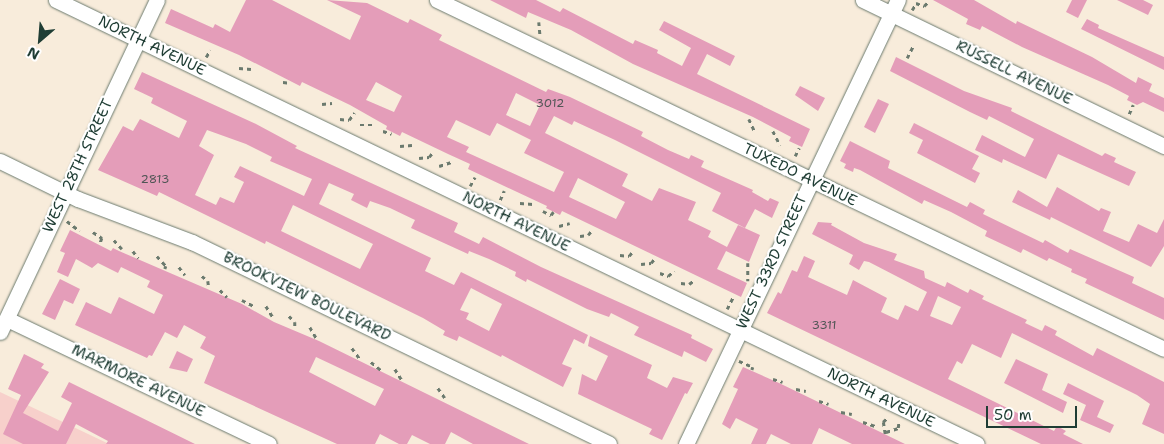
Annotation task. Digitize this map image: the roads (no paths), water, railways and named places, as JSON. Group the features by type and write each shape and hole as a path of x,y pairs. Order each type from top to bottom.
{"street":[{"name":"NORTH AVENUE","path":"56,0 977,444"},
{"name":"WEST 28TH STREET","path":"0,332 157,0"},
{"name":"TUXEDO AVENUE","path":"437,0 1164,349"},
{"name":"RUSSELL AVENUE","path":"863,0 895,7 1164,146"},
{"name":"WEST 33RD STREET","path":"686,444 895,7"},
{"name":"BROOKVIEW BOULEVARD","path":"0,161 65,194 192,242 610,444"},
{"name":"MARMORE AVENUE","path":"7,318 269,444"}]}
